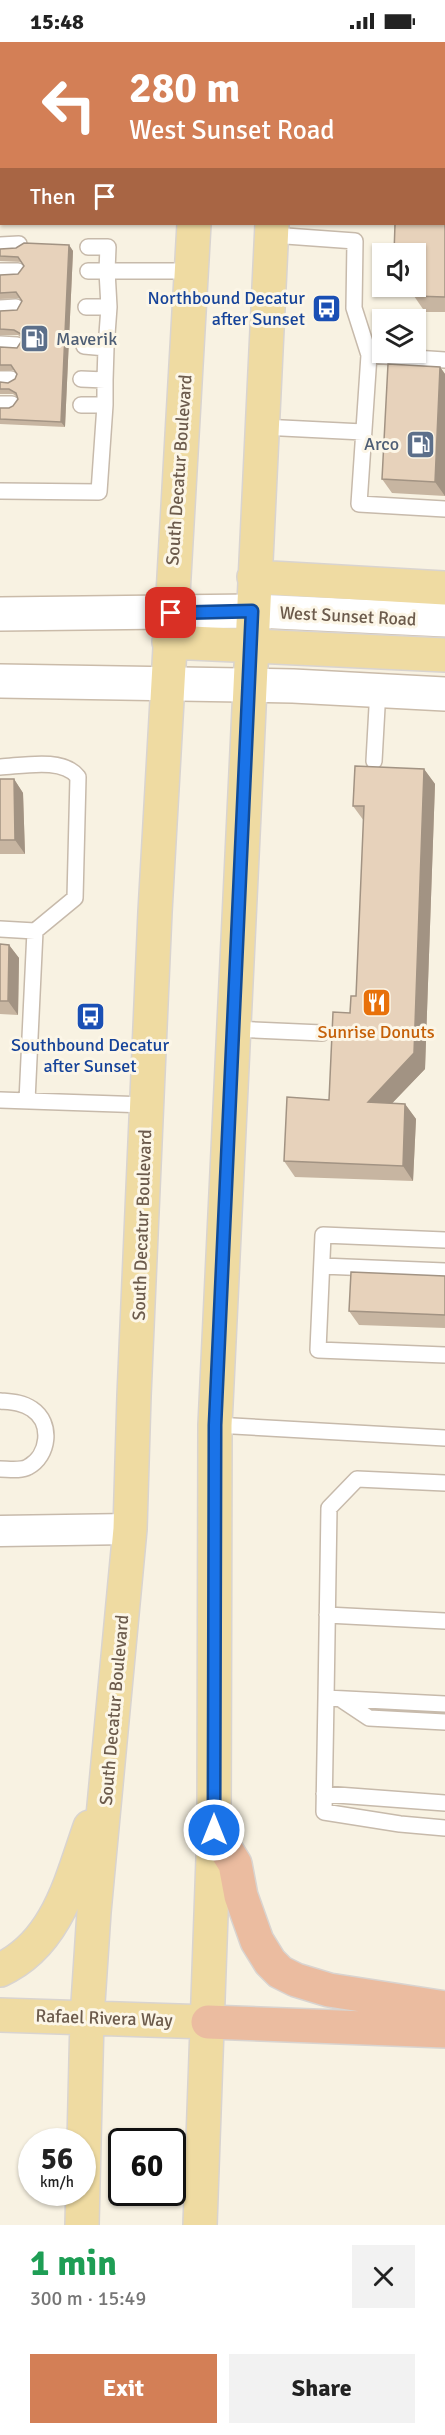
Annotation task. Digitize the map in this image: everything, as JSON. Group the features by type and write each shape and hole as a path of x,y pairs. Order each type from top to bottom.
{"highway":[{"path":"214,1830 235,1864 241,1896 257,1941 270,1962 280,1972 296,1980 329,1990 445,2008"},
{"path":"208,2022 445,2031"}],"main road":[{"name":"South Decatur Boulevard","path":"82,2225 87,2018 94,1912 130,1529 166,685 194,225"},
{"path":"200,2225 214,1830 215,1425 272,229"},
{"path":"254,577 445,588"},
{"name":"West Sunset Road","path":"0,614 170,627 252,611 445,620"},
{"path":"170,627 252,646 445,655"},
{"path":"0,681 378,689 445,694"},
{"path":"0,1970 36,1945 60,1909 108,1774"},
{"name":"Rafael Rivera Way","path":"0,2015 208,2022"}],"street":[{"path":"0,1531 130,1529"}],"lane":[{"path":"272,229 355,242 354,308 369,356 359,504 445,509"},
{"path":"0,244 19,244"},
{"path":"0,491 99,492 109,307 108,247 88,247"},
{"path":"0,271 18,271"},
{"path":"88,272 192,272"},
{"path":"0,308 16,307"},
{"path":"86,307 109,307"},
{"path":"0,344 17,345"},
{"path":"84,346 106,348"},
{"path":"369,356 445,360"},
{"path":"81,379 105,380"},
{"path":"81,405 105,405"},
{"path":"262,427 363,432"},
{"path":"374,761 378,689"},
{"path":"0,767 58,765 73,770 78,777 75,898 35,931 0,929"},
{"path":"27,1101 35,931"},
{"path":"234,1029 322,1033"},
{"path":"0,1100 147,1105"},
{"path":"445,1240 323,1234 318,1350 445,1355"},
{"path":"322,1266 445,1271"},
{"path":"0,1401 15,1402 32,1409 42,1418 46,1428 41,1457 26,1469 0,1469"},
{"path":"215,1425 445,1438"},
{"path":"445,1484 357,1479 329,1508 327,1615 333,1699 324,1794 324,1812 400,1824 445,1828"},
{"path":"327,1615 445,1621"},
{"path":"333,1699 445,1704"},
{"path":"333,1699 369,1718 445,1722"},
{"path":"324,1794 445,1803"}],"building":[{"path":"395,225 445,225 445,297 426,296 426,243 394,243"},
{"name":"Maverik","path":"24,243 69,245 61,422 0,419 0,408 13,406 18,399 16,393 9,389 0,389 0,382 8,383 15,379 17,374 11,365 0,365 0,347 17,348 23,339 21,334 14,330 0,329 0,311 17,310 22,301 16,292 0,293 0,275 18,274 24,266 18,257 0,256 0,249 16,248"},
{"path":"388,364 440,367 435,482 382,479"},
{"path":"355,766 424,769 414,1053 368,1102 405,1104 403,1166 284,1161 287,1097 329,1100 333,1012 350,1013 351,996 356,996 364,806 353,806"},
{"path":"0,779 14,779 15,840 0,840"},
{"path":"0,944 9,945 8,1001 0,1001"},
{"path":"351,1272 445,1276 445,1315 349,1311"}],"place":[{"name":"Northbound Decatur after Sunset","path":"326,308"},
{"name":"Maverik","path":"35,339"},
{"name":"Arco","path":"420,444"},
{"name":"Sunrise Donuts","path":"376,1003"},
{"name":"Southbound Decatur after Sunset","path":"90,1016"}],"route":[{"path":"171,613 252,611 215,1425 214,1830"}]}
